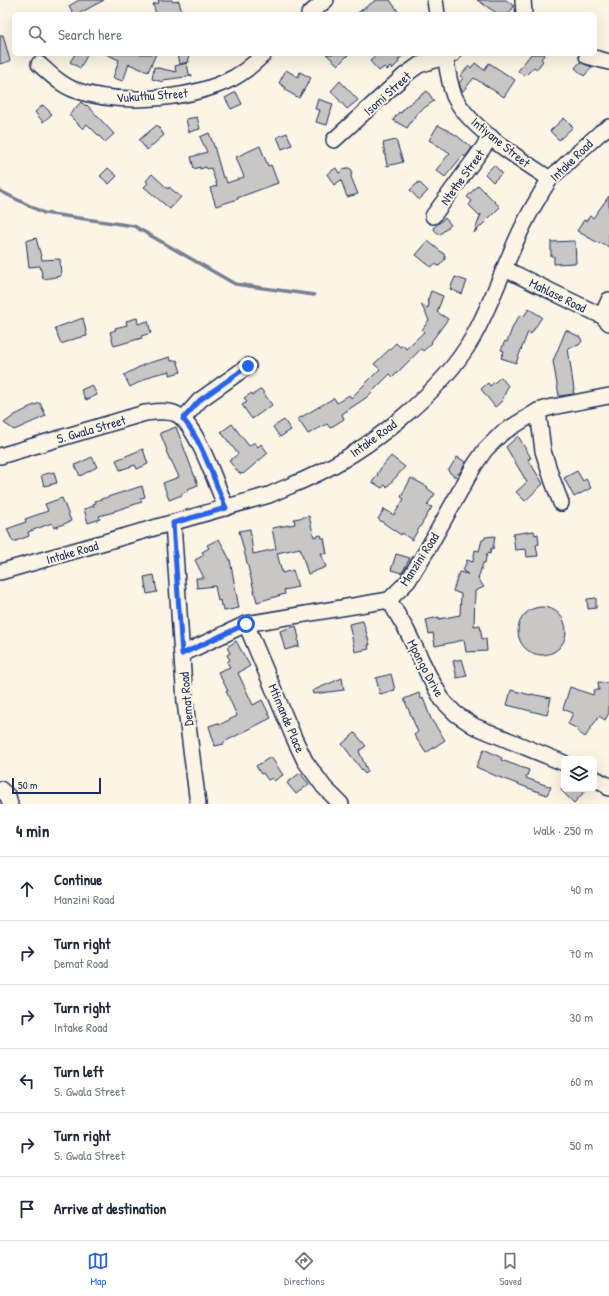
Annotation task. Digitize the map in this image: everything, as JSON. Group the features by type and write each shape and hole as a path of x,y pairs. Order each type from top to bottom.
{"street":[{"path":"311,12 326,0"},
{"path":"435,0 437,12"},
{"path":"524,0 524,12"},
{"name":"Vukuthu Street","path":"39,64 56,80 75,90 110,98 132,99 177,95 208,88 226,82 252,65 262,56"},
{"name":"Isomi Street","path":"334,140 405,75 419,65 442,56"},
{"name":"Intiyane Street","path":"447,56 454,95 462,109 474,123 491,137 550,179"},
{"path":"587,56 609,62"},
{"name":"Intake Road","path":"0,572 269,495 309,478 348,456 378,436 412,409 439,383 458,361 474,336 505,269 516,238 530,211 550,179 601,132 609,127"},
{"name":"Ntethe Street","path":"433,216 491,137"},
{"name":"Mahlase Road","path":"505,269 605,319"},
{"path":"605,319 609,300"},
{"path":"226,508 198,441 190,426 183,419 200,400 248,366"},
{"name":"Manzini Road","path":"389,600 408,581 474,466 485,450 502,433 538,412 552,407 609,396"},
{"name":"S. Gwala Street","path":"0,456 145,414 169,412 176,414 183,419"},
{"path":"538,412 544,451 561,503"},
{"name":"Demat Road","path":"173,523 185,702 198,804"},
{"path":"182,654 246,624 389,600"},
{"name":"Mpongo Drive","path":"389,600 443,701 456,714 474,726 561,762"},
{"name":"Mtimande Place","path":"246,624 294,738 305,760 324,787 341,804"},
{"path":"0,789 8,796 10,804"}],"building":[{"path":"79,0 104,0 82,12 73,12 69,6"},
{"path":"158,0 172,0 173,2 179,1 182,12 155,12 153,4 159,3"},
{"path":"376,0 390,0 399,12 359,12"},
{"path":"477,0 506,0 514,6 510,12 495,12"},
{"path":"0,35 3,35 10,61 0,64"},
{"path":"74,56 87,56 80,68 70,62"},
{"path":"110,56 155,56 148,72 129,64 123,81 113,78 119,60"},
{"path":"177,56 188,56 189,62 179,64"},
{"path":"328,56 347,56 338,65"},
{"path":"376,56 403,56 392,69 390,67 387,70 384,67 379,71 370,61"},
{"path":"529,56 543,56 541,59 543,61 537,69 534,67 525,76 518,71"},
{"path":"580,62 592,67 584,76 575,68"},
{"path":"187,63 189,74 192,76 163,80 163,82 152,79 154,67 176,72 175,66"},
{"path":"475,63 484,70 489,63 515,80 504,97 474,78 462,92 459,83 463,78 460,76 469,66 471,68"},
{"path":"286,70 298,77 300,72 311,78 299,98 285,90 286,88 279,83"},
{"path":"340,81 358,100 347,109 331,91"},
{"path":"427,91 434,101 417,113 407,128 393,120 399,112 401,113 405,107"},
{"path":"236,92 242,104 231,109 225,98"},
{"path":"318,99 333,104 327,125 316,122 320,110 315,109"},
{"path":"81,102 86,106 87,105 114,134 105,142 87,124 83,129 69,115"},
{"path":"43,105 52,114 43,122 35,112"},
{"path":"197,117 200,129 189,132 186,119"},
{"path":"564,118 573,127 559,140 550,131"},
{"path":"157,125 164,135 147,150 139,140"},
{"path":"438,125 456,135 472,148 465,157 463,155 445,177 436,170 450,153 429,140"},
{"path":"209,133 223,178 225,177 227,183 244,177 236,157 260,146 268,166 271,165 278,183 216,206 210,188 217,186 211,168 207,169 206,167 200,169 200,167 194,169 191,157 207,152 200,137"},
{"path":"287,133 292,145 282,149 277,137"},
{"path":"396,140 403,162 387,166 383,143"},
{"path":"494,165 502,173 493,182 485,174"},
{"path":"108,168 117,176 109,184 100,176"},
{"path":"336,168 339,173 346,168 352,170 351,177 358,194 347,197 341,180 334,185 327,174"},
{"path":"152,174 168,189 169,187 181,197 170,209 144,187 148,183 146,181"},
{"path":"419,182 428,191 419,200 410,190"},
{"path":"478,185 500,207 474,233 481,214 480,216 469,205 472,201 467,197"},
{"path":"609,196 609,247 601,243 600,244 577,231 584,220 586,221 590,216 593,218"},
{"path":"445,218 451,225 439,235 433,228"},
{"path":"36,238 42,260 60,259 61,276 43,279 40,266 29,267 26,241"},
{"path":"428,241 445,255 445,259 439,266 435,264 431,267 416,255"},
{"path":"575,241 576,263 554,264 554,256 551,256 551,242"},
{"path":"455,277 467,281 462,294 450,289"},
{"path":"431,291 443,296 437,312 448,319 431,342 432,343 423,351 421,349 393,377 390,374 367,397 342,414 344,419 330,428 327,424 308,434 298,419 334,398 337,403 349,395 351,398 380,369 374,364 396,343 400,347 403,345 406,349 424,332 422,330 429,320 421,304 428,308 429,303 427,302"},
{"path":"529,309 542,317 531,334 528,332 516,363 501,358 504,351 501,350 505,341 507,342 513,326 520,315 523,317"},
{"path":"83,318 87,336 61,344 55,328"},
{"path":"137,318 138,324 148,321 151,333 141,336 142,338 114,346 110,332 116,330 115,328 127,325 126,321"},
{"path":"566,330 580,337 582,341 579,345 568,348 574,394 559,396 553,361"},
{"path":"170,357 171,361 177,360 181,372 170,375 170,371 153,375 130,387 124,375 145,364"},
{"path":"501,377 508,386 502,401 495,407 481,389 488,383 490,386"},
{"path":"92,385 97,395 86,400 81,390"},
{"path":"261,389 272,405 252,419 242,405 247,402 244,398 252,393 253,395"},
{"path":"40,403 46,416 14,430 4,423 27,408"},
{"path":"284,420 291,430 280,437 273,427"},
{"path":"232,424 249,446 255,443 258,447 261,444 268,453 243,474 240,474 229,461 238,454 221,432"},
{"path":"176,427 198,485 188,489 188,491 182,493 182,495 169,500 163,483 179,477 166,451 167,450 160,433"},
{"path":"518,436 531,458 528,459 543,484 525,501 516,492 527,482 506,447"},
{"path":"143,449 148,464 137,469 135,465 120,470 116,460"},
{"path":"391,456 405,467 387,487 385,485 382,488 372,482 378,475 377,474 380,469"},
{"path":"92,457 97,467 80,476 75,465"},
{"path":"457,457 466,462 459,474 458,473 455,477 448,471"},
{"path":"577,471 583,481 586,479 591,488 574,497 564,478"},
{"path":"54,472 57,483 44,486 41,475"},
{"path":"411,478 428,487 427,488 435,494 427,505 432,507 412,540 402,533 401,535 378,519 384,509 394,515 404,499 401,497"},
{"path":"142,486 145,497 140,498 142,502 99,516 100,519 88,523 84,509 94,506 93,504 96,503 95,501"},
{"path":"62,498 71,521 54,528 52,523 28,532 29,536 13,542 7,529 26,522 25,519 48,511 45,504"},
{"path":"309,516 314,537 321,535 322,538 324,538 327,554 321,553 326,567 308,574 300,548 277,553 282,573 293,570 298,587 284,590 285,594 257,602 239,531 250,529 253,554 276,549 272,528 295,524 294,519"},
{"path":"534,531 535,535 538,534 539,544 536,545 538,556 527,557 526,549 515,550 513,534"},
{"path":"495,536 493,549 491,548 490,554 487,553 485,563 483,563 478,579 484,587 475,591 474,626 480,625 482,639 486,639 487,651 466,652 464,640 435,646 433,633 429,634 426,620 460,615 461,594 453,591 459,572 468,574 463,571 467,560 473,562 475,550 479,551 482,540 484,540 485,537"},
{"path":"219,539 230,560 239,608 224,611 220,600 218,601 215,586 197,588 196,578 204,578 195,560 204,555 202,552 209,548 207,545"},
{"path":"396,554 410,558 402,573 391,570"},
{"path":"154,575 157,592 147,594 144,577"},
{"path":"596,598 596,608 588,609 587,599"},
{"path":"537,607 547,607 556,611 562,617 565,622 565,640 556,651 547,655 537,655 528,651 522,645 518,636 518,626 522,617 528,611"},
{"path":"363,621 370,645 368,645 369,649 355,652 349,624"},
{"path":"296,626 299,646 285,650 280,631"},
{"path":"236,641 250,666 238,673 253,705 262,700 271,718 224,742 224,744 215,746 209,726 218,723 219,725 237,716 226,691 228,691 218,672 230,667 227,662 230,660 227,655 230,653 227,647"},
{"path":"462,659 467,676 457,678 453,661"},
{"path":"391,674 395,690 380,694 376,678"},
{"path":"342,678 344,690 313,694 312,691"},
{"path":"598,682 609,683 609,713 605,720 599,716 585,737 577,731 578,729 568,724 573,713 563,709 570,687 593,695 594,690 599,690"},
{"path":"511,690 551,698 547,715 507,705"},
{"path":"419,693 421,699 423,698 431,719 445,740 426,753 414,735 418,732 404,699"},
{"path":"355,733 366,746 359,751 368,772 365,774 342,744"},
{"path":"484,749 502,758 501,760 529,770 526,778 551,787 547,795 476,767"},
{"path":"271,757 283,775 274,781 272,778 268,780 263,773 261,774 256,766"},
{"path":"300,773 309,784 296,794 287,783"},
{"path":"563,792 584,792 574,803"}],"waterway":[{"path":"0,191 44,213 134,226 235,284 314,295"}],"route":[{"path":"246,624 182,654 173,523 226,508 198,441 190,426 183,419 200,400 248,366"}]}
